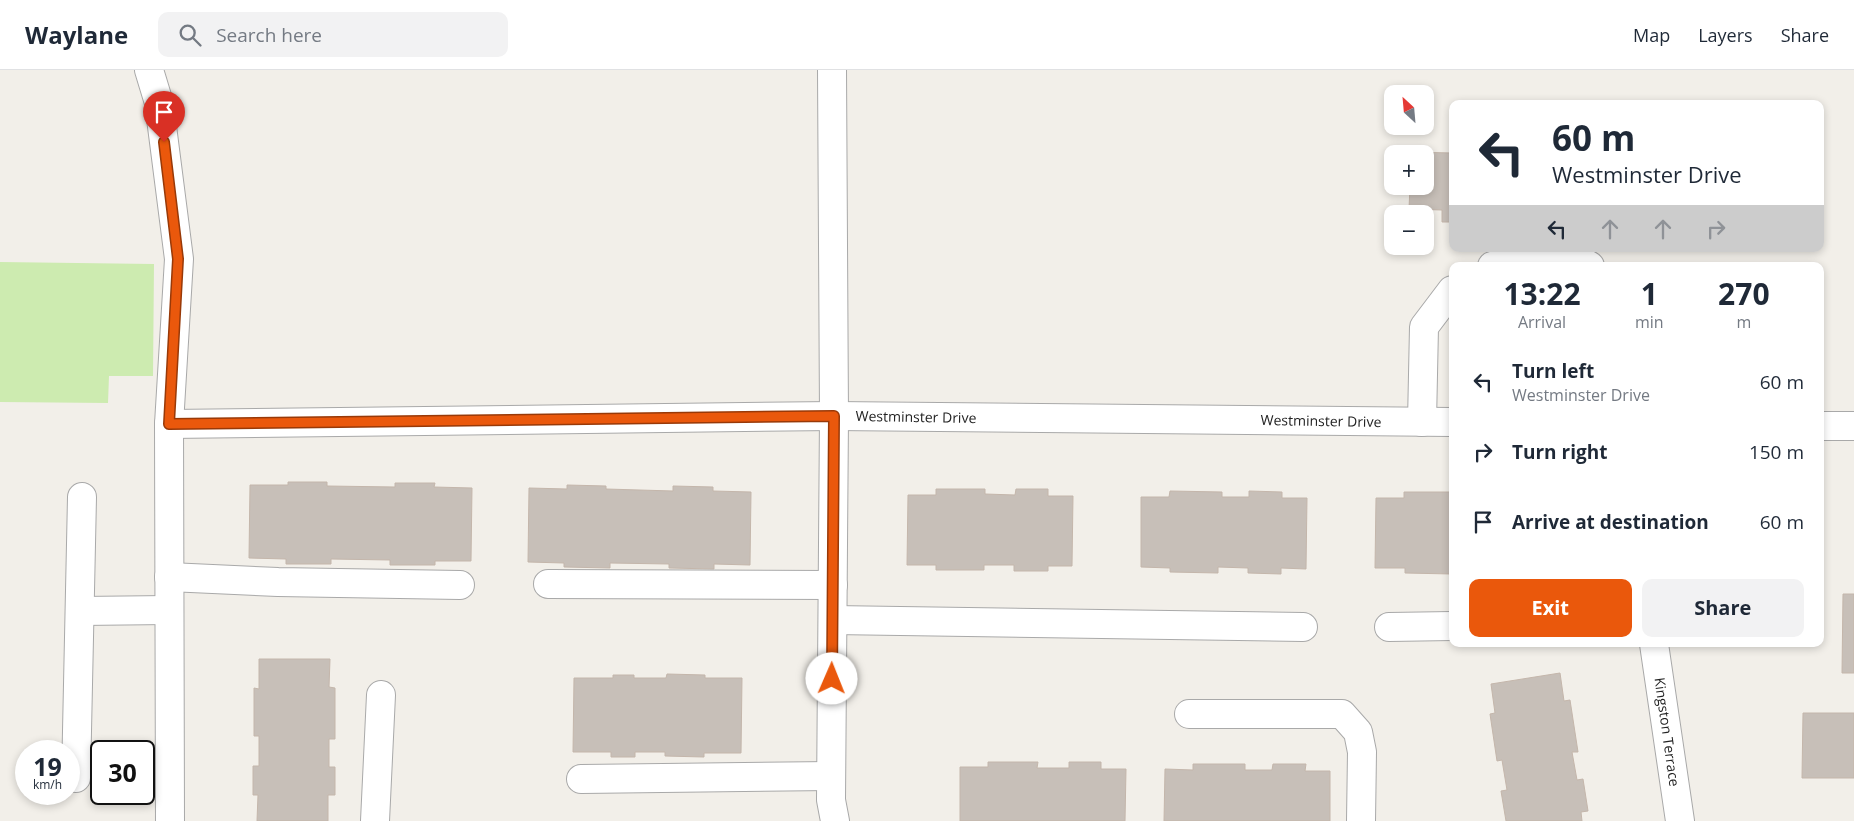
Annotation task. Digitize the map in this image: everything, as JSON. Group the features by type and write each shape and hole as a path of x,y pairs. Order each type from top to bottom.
{"street":[{"path":"149,70 159,103 178,259 169,424 170,821"},
{"path":"832,70 834,416 832,800 835,821"},
{"path":"1506,262 1530,255 1579,259 1584,262"},
{"path":"1422,422 1424,328 1449,294"},
{"name":"Westminster Drive","path":"169,424 834,416 1449,422"},
{"path":"1824,426 1854,426"},
{"path":"77,740 82,497"},
{"path":"169,577 278,582 460,585"},
{"path":"548,584 833,585"},
{"path":"80,611 169,610"},
{"path":"833,620 1303,627"},
{"path":"1390,627 1449,626"},
{"name":"Kingston Terrace","path":"1654,647 1680,821"},
{"path":"375,821 381,695"},
{"path":"1189,714 1342,714 1358,732 1362,752 1361,821"},
{"path":"581,779 832,776"}],"green space":[{"path":"0,262 154,264 153,376 109,376 108,403 0,402"}],"building":[{"path":"1434,153 1449,153 1449,222 1442,222 1442,210 1434,210 1434,205 1409,205 1410,195 1434,195"},
{"path":"288,482 327,482 327,486 395,487 395,483 435,483 434,487 472,488 471,561 435,561 435,565 390,565 390,560 331,559 331,564 286,564 286,559 249,558 250,485 288,485"},
{"path":"567,485 606,486 606,489 673,491 673,486 713,487 713,491 751,492 750,565 714,564 714,569 669,568 669,564 610,563 610,568 564,567 564,563 528,562 529,488 567,489"},
{"path":"936,489 985,489 985,494 1015,495 1016,489 1048,489 1048,496 1073,496 1072,566 1048,566 1048,571 1014,571 1014,565 984,565 984,570 936,570 936,565 907,565 908,495 936,495"},
{"path":"1170,491 1222,492 1222,497 1249,497 1249,491 1282,492 1282,498 1307,498 1306,569 1281,568 1281,574 1248,573 1248,568 1218,567 1218,573 1170,572 1170,568 1141,567 1141,497 1169,497"},
{"path":"1404,492 1449,492 1449,574 1405,573 1405,568 1375,568 1376,498 1404,498"},
{"path":"1843,594 1854,594 1854,673 1842,673"},
{"path":"259,659 330,659 329,687 335,688 335,739 329,739 329,767 335,767 335,795 328,795 328,821 257,821 258,795 253,795 253,766 259,766 259,736 254,736 254,688 259,689"},
{"path":"1560,673 1564,701 1570,700 1578,752 1572,752 1577,780 1583,779 1588,811 1581,812 1582,821 1506,821 1501,791 1507,790 1502,760 1497,761 1490,714 1495,713 1491,684"},
{"path":"667,674 705,675 705,678 742,678 741,753 704,753 704,757 665,756 665,752 635,752 635,757 611,757 611,752 573,752 574,678 613,678 613,675 634,675 634,678 666,678"},
{"path":"1803,713 1854,713 1854,778 1802,778"},
{"path":"988,762 1038,762 1037,768 1069,768 1069,762 1101,762 1101,769 1126,769 1125,821 960,821 960,767 988,767"},
{"path":"1193,764 1245,764 1245,770 1272,770 1273,764 1306,764 1305,771 1330,771 1330,821 1164,821 1165,769 1193,770"}],"route":[{"path":"164,142 178,259 169,424 834,416 832,679"}]}
